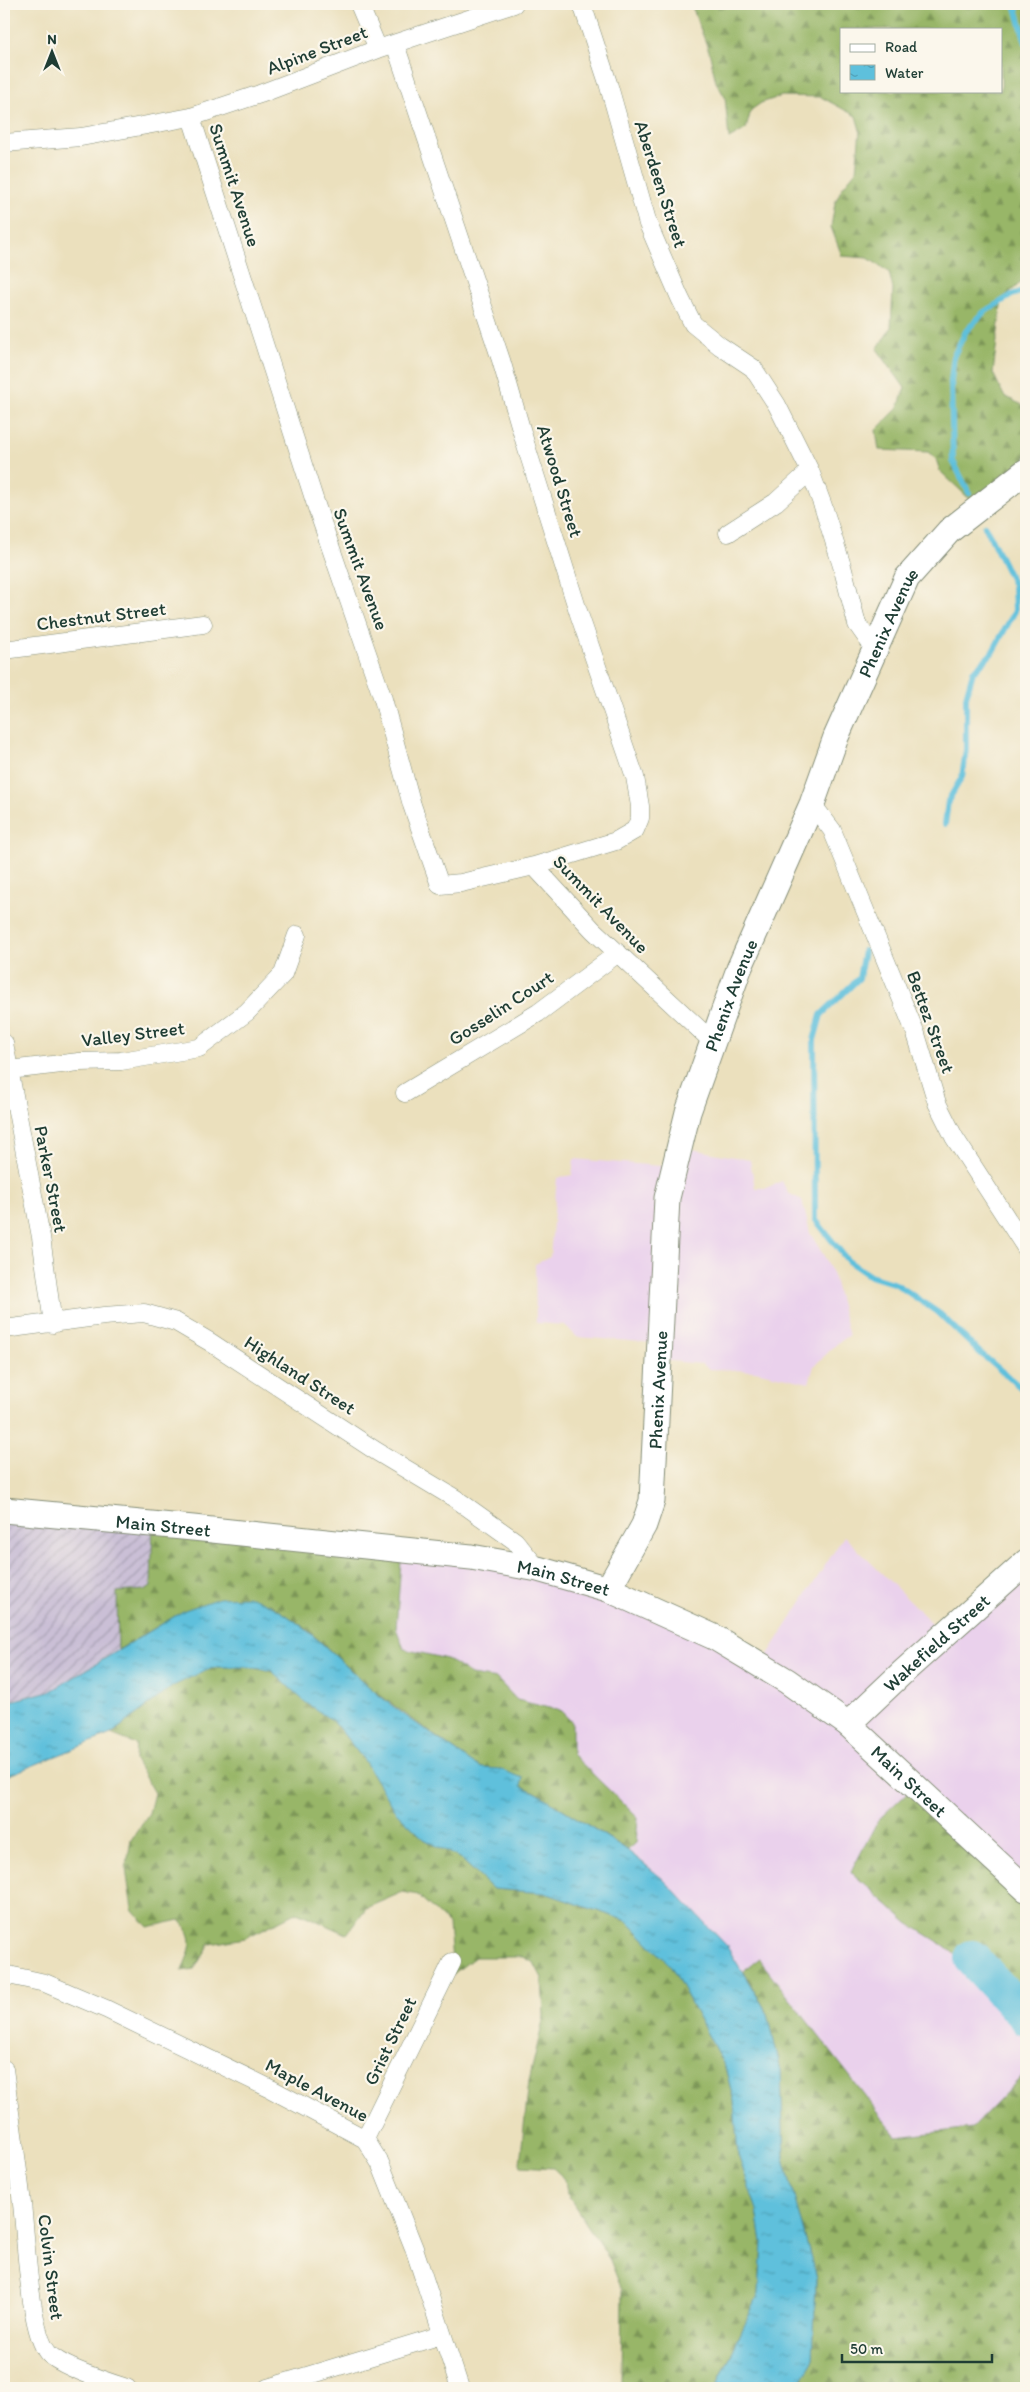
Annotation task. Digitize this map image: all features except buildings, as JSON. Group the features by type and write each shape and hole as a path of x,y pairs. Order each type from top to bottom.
{"main road":[{"name":"Phenix Avenue","path":"608,1589 644,1525 652,1501 667,1198 688,1112 739,969 812,804 836,737 874,648 907,578 949,532 1026,471"},
{"name":"Main Street","path":"4,1510 414,1550 538,1569 608,1589 714,1637 787,1681 848,1724 1023,1880"},
{"name":"Wakefield Street","path":"848,1724 1026,1562"}],"street":[{"path":"359,4 378,49"},
{"name":"Alpine Street","path":"191,117 260,94 378,49 514,4"},
{"name":"Aberdeen Street","path":"582,4 608,83 648,224 680,298 694,324 720,346 753,368 777,405 810,471 842,566 857,624 874,648"},
{"name":"Atwood Street","path":"395,44 501,360 580,614 635,778 640,806 640,818 635,830 616,841 534,866"},
{"name":"Summit Avenue","path":"4,143 81,137 191,117 317,508 383,699 412,805 440,885 461,883 534,866 593,930 713,1042"},
{"path":"728,534 776,502 810,471"},
{"name":"Chestnut Street","path":"4,650 203,624"},
{"name":"Bettez Street","path":"812,804 832,830 916,1034 937,1103 954,1137 1026,1248"},
{"name":"Valley Street","path":"9,1070 79,1062 128,1060 199,1048 247,1012 283,974 298,935"},
{"name":"Gosselin Court","path":"405,1093 538,1013 618,953"},
{"name":"Parker Street","path":"4,1043 41,1237 52,1324"},
{"name":"Highland Street","path":"4,1330 104,1316 144,1313 176,1322 456,1499 515,1541 538,1569"},
{"name":"Grist Street","path":"364,2139 452,1962"},
{"name":"Maple Avenue","path":"4,1974 45,1984 106,2009 271,2089 364,2139 380,2162 407,2231 460,2388"},
{"name":"Colvin Street","path":"4,2069 22,2204 30,2284 39,2339 48,2354 68,2365 127,2388"},
{"path":"267,2388 442,2335"}],"shaded area":[{"path":"681,1147 750,1160 755,1188 766,1188 782,1181 788,1193 802,1200 810,1233 827,1261 834,1279 849,1336 842,1339 814,1366 809,1383 755,1371 709,1369 702,1364 661,1360 657,1343 577,1337 565,1325 536,1323 535,1264 550,1257 557,1178 572,1175 574,1159 672,1167"},
{"path":"4,1509 153,1523 151,1586 145,1590 117,1592 118,1650 53,1690 4,1702"},
{"path":"844,1536 943,1634 1026,1562 1026,1886 908,1923 945,1946 988,1983 1026,2032 1026,2072 972,2128 897,2137 759,1959 743,1971 663,1879 628,1850 636,1843 638,1818 572,1754 572,1722 560,1711 517,1700 497,1679 471,1675 447,1659 404,1650 396,1628 402,1549 534,1565 762,1664"}],"green space":[{"path":"691,4 1026,4 1026,278 1002,299 993,373 1004,396 1026,407 1026,469 976,505 940,471 936,459 928,452 879,450 876,430 898,408 905,388 877,349 891,328 893,289 889,272 868,258 842,256 831,227 835,203 842,188 856,171 860,130 856,116 821,97 782,96 761,103 751,110 746,129 729,139 725,97 716,82 709,51"},
{"path":"153,1523 402,1549 396,1628 404,1649 447,1659 471,1675 497,1679 517,1700 561,1711 572,1722 572,1754 638,1818 636,1843 628,1850 537,1793 472,1763 369,1687 308,1630 270,1604 185,1610 118,1650 117,1592 145,1590 151,1586"},
{"path":"210,1667 249,1667 282,1674 321,1706 364,1760 394,1810 424,1839 461,1859 493,1889 545,1893 627,1921 671,1966 725,2067 734,2101 738,2155 757,2209 762,2242 759,2293 716,2388 621,2388 622,2290 610,2260 567,2194 565,2179 553,2168 521,2166 529,2081 544,2017 542,1978 534,1963 523,1957 475,1957 453,1974 449,1924 418,1895 403,1892 366,1908 347,1934 297,1912 245,1938 210,1944 194,1969 182,1971 191,1944 186,1927 180,1920 148,1927 132,1909 126,1869 131,1840 149,1813 154,1793 135,1760 136,1744 111,1734 179,1681"},
{"path":"916,1784 1026,1886 1026,2032 988,1983 945,1946 908,1923 851,1872 878,1820"},
{"path":"759,1959 897,2137 972,2128 1026,2072 1026,2388 797,2388 813,2361 816,2278 784,2159 781,2071 768,2014 743,1971"}],"water":[{"path":"251,1597 268,1604 299,1624 380,1696 472,1763 482,1768 499,1769 523,1778 521,1786 537,1793 627,1850 663,1879 726,1945 768,2014 781,2071 784,2159 816,2278 813,2361 797,2388 716,2388 759,2293 762,2242 757,2210 738,2155 734,2101 725,2067 671,1966 627,1921 545,1893 493,1889 461,1859 424,1839 394,1810 364,1760 334,1722 305,1702 272,1671 249,1667 217,1667 206,1670 173,1686 111,1734 4,1777 4,1703 53,1690 185,1610 219,1598"}],"waterway":[{"path":"1015,4 1026,43"},
{"path":"969,493 953,461 951,381 954,355 966,331 984,312 1012,295 1026,290"},
{"path":"945,824 948,801 962,777 966,750 966,697 973,672 992,653 1015,611 1014,585 985,526"},
{"path":"864,951 859,978 821,1015 814,1040 815,1219 848,1261 870,1276 896,1284 940,1314 978,1351 1026,1392"},
{"path":"972,1958 1026,2017"}]}
